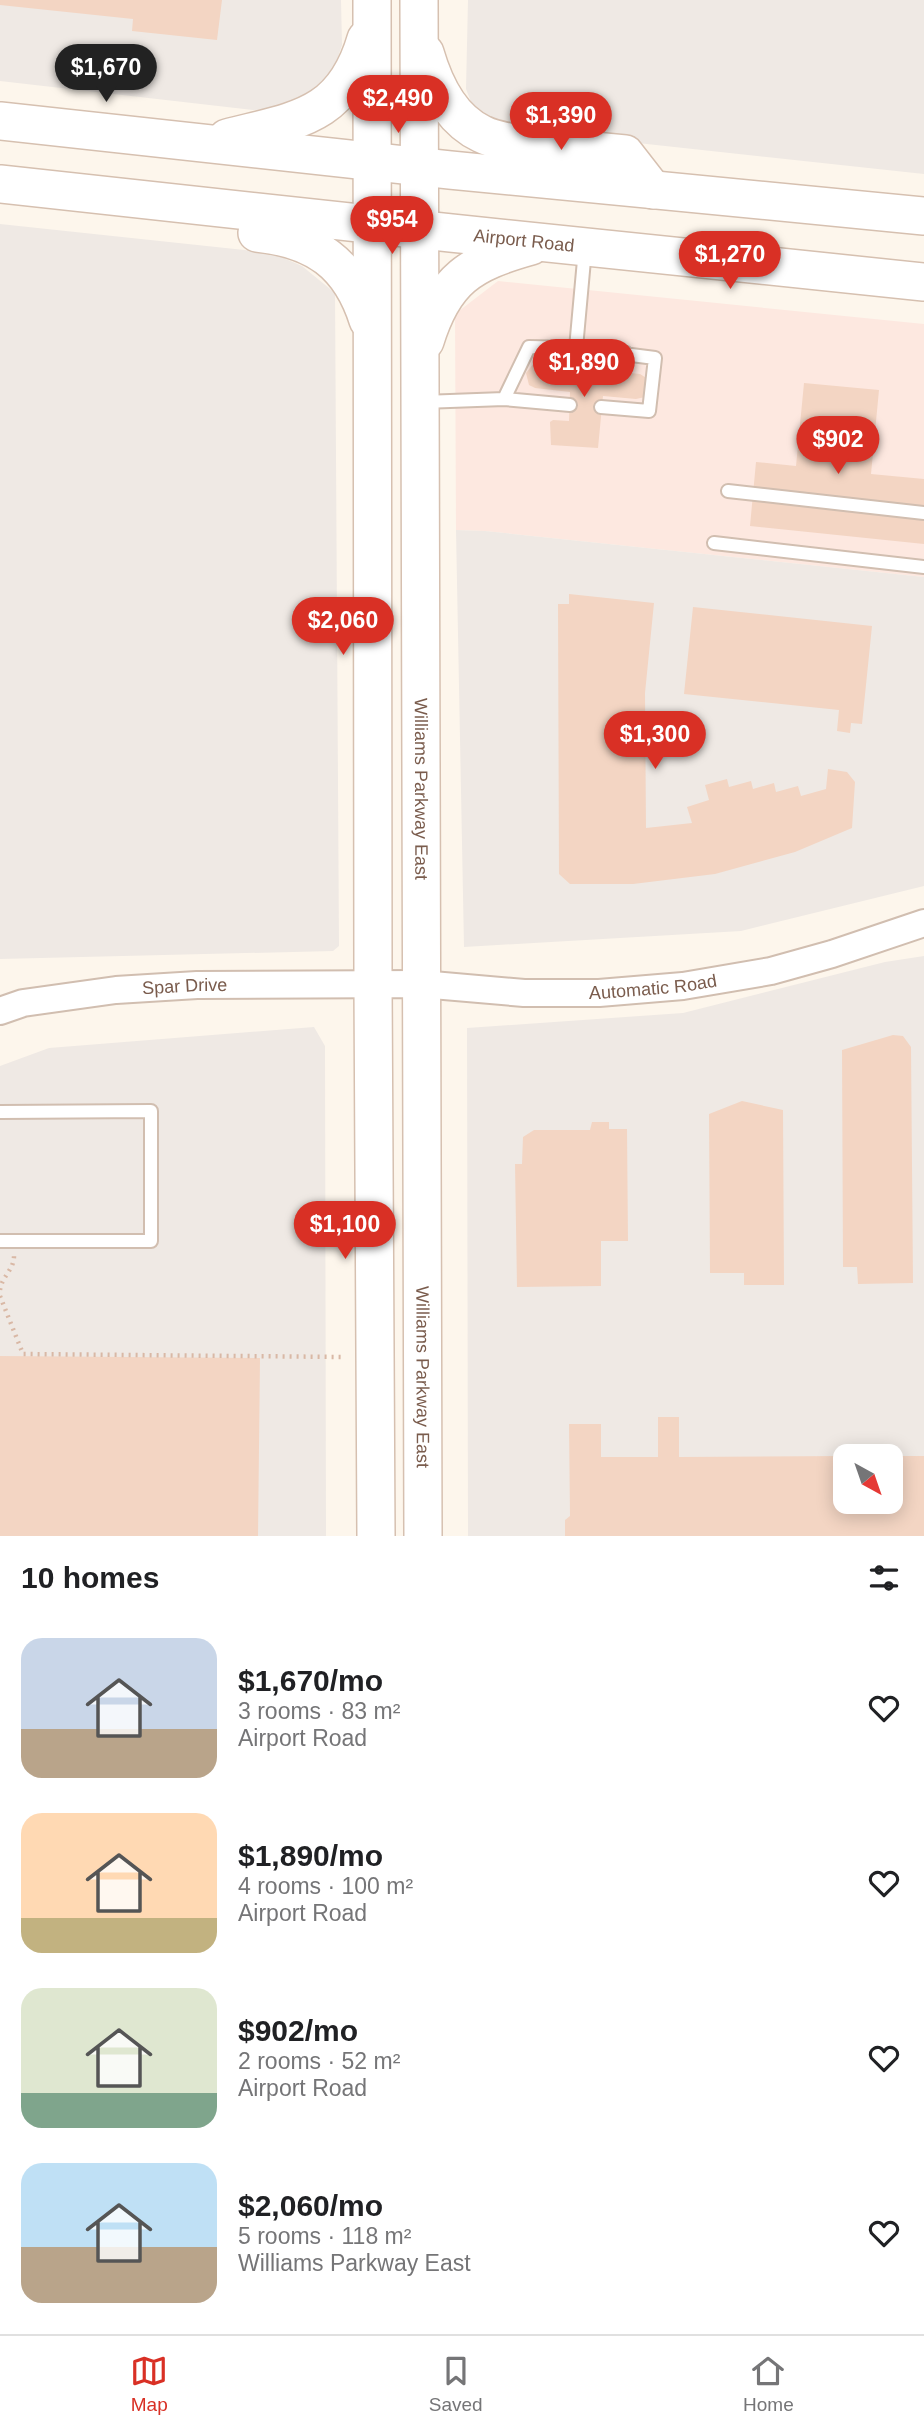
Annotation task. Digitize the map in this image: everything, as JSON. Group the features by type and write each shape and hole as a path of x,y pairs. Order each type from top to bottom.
{"main road":[{"path":"206,144 303,117 335,99 359,59 372,9"},
{"path":"372,9 376,1536"},
{"path":"418,13 435,83 454,112 468,125 482,134 504,141 625,154 653,190"},
{"name":"Williams Parkway East","path":"418,13 423,1536"},
{"path":"0,121 924,216"},
{"name":"Airport Road","path":"0,184 924,282"},
{"path":"173,204 204,227 276,235 296,239 317,249 342,271 355,288 371,329"},
{"path":"420,359 433,315 454,284 476,265 543,243"}],"street":[{"name":"Automatic Road","path":"373,985 421,984 524,993 599,993 683,986 771,971 924,923"},
{"name":"Spar Drive","path":"0,1011 23,1003 116,990 197,985 373,985"}],"lane":[{"path":"576,348 585,248"},
{"path":"504,400 529,347 595,349 655,358 649,411 619,403 601,407"},
{"path":"555,365 558,347"},
{"path":"592,369 595,349"},
{"path":"623,372 626,353"},
{"path":"419,402 552,397 569,405"},
{"path":"728,491 924,513"},
{"path":"713,543 924,566"},
{"path":"0,1112 151,1111 151,1241 0,1241"}],"path":[{"path":"0,1290 1,1281 13,1266 14,1241"},
{"path":"0,1296 23,1354 375,1357"}],"shaded area":[{"path":"0,0 341,0 342,45 336,63 322,83 305,97 276,109 253,110 0,81"},
{"path":"468,0 924,0 924,174 509,129 482,113 471,102 466,89"},
{"path":"0,224 272,253 302,266 335,293 339,946 333,951 0,959"},
{"path":"498,281 924,324 924,577 456,530 455,314"},
{"path":"456,530 924,577 924,886 741,931 464,947"},
{"path":"924,956 924,1536 468,1536 467,1028 683,1013 885,962"},
{"path":"314,1027 325,1046 326,1536 0,1536 0,1066 49,1048"}],"building":[{"path":"0,0 222,0 217,40 132,31 133,19 0,5"},
{"path":"534,363 640,374 648,379 645,397 636,399 603,396 598,448 551,445 550,422 569,421 570,392 529,385 526,373"},
{"path":"804,383 879,390 871,474 924,479 924,544 750,526 756,462 796,466"},
{"path":"569,594 654,603 645,693 646,828 692,823 687,807 709,800 705,785 727,779 729,787 751,781 753,789 774,783 776,792 798,786 801,796 826,789 828,769 847,772 855,782 852,828 795,852 715,874 633,884 570,884 559,874 558,604 569,604"},
{"path":"693,607 872,626 862,724 851,723 850,733 837,731 839,710 684,694"},
{"path":"893,1035 903,1036 911,1047 913,1283 858,1284 857,1267 843,1267 842,1050"},
{"path":"742,1101 783,1110 784,1285 744,1285 744,1273 710,1273 709,1114"},
{"path":"592,1122 609,1122 609,1129 627,1129 628,1241 601,1241 601,1286 517,1287 515,1164 522,1164 523,1137 534,1130 590,1130"},
{"path":"0,1356 260,1358 258,1536 0,1536"},
{"path":"658,1417 679,1417 679,1457 833,1456 833,1514 903,1514 903,1456 924,1456 924,1536 565,1536 565,1520 570,1516 569,1424 601,1424 601,1457 658,1457"}]}
